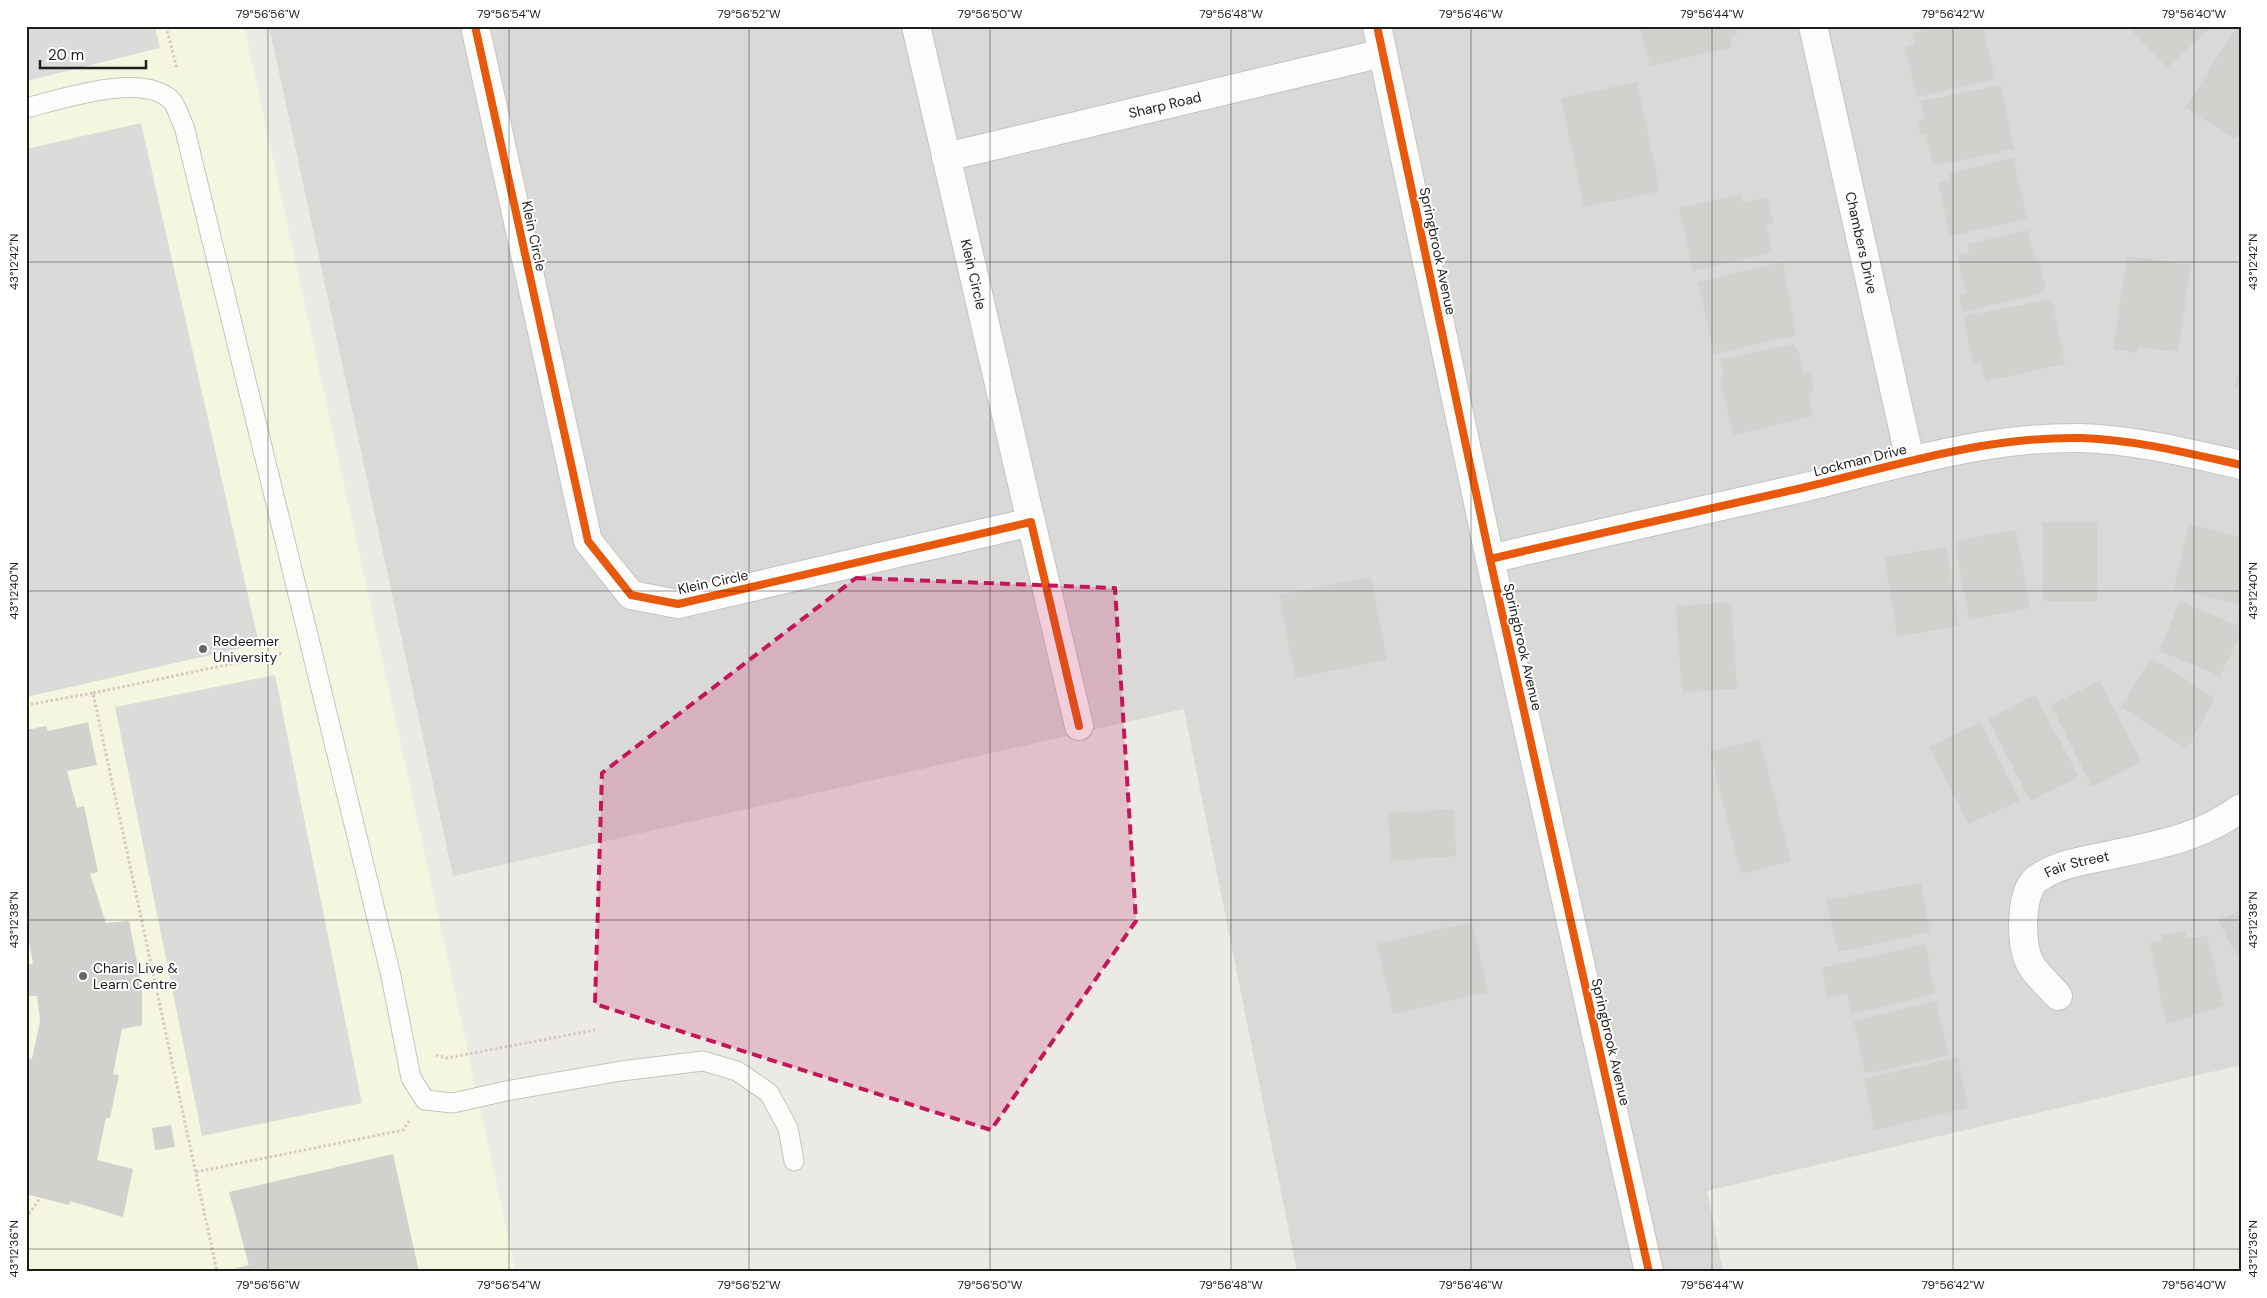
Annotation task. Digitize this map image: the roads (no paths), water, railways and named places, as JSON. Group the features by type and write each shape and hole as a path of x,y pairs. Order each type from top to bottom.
{"street":[{"name":"Klein Circle","path":"475,26 588,541 631,595 678,604 1031,522"},
{"name":"Klein Circle","path":"916,26 1079,726"},
{"name":"Springbrook Avenue","path":"1377,26 1490,558 1649,1272"},
{"name":"Chambers Drive","path":"1813,26 1910,460"},
{"name":"Sharp Road","path":"946,157 1383,53"},
{"name":"Lockman Drive","path":"1490,558 1808,486 1910,460 2000,444 2081,438 2122,441 2173,449 2241,465"},
{"name":"Fair Street","path":"2058,996 2029,961 2023,934 2024,905 2036,879 2060,866 2189,837 2222,822 2241,808"}],"lane":[{"path":"26,108 125,86 148,87 172,101 184,126 391,976 412,1078 425,1100 454,1104 506,1091 703,1061 737,1072 769,1093 788,1128 794,1162"}],"place":[{"name":"Redeemer University","path":"203,649"},
{"name":"Charis Live & Learn Centre","path":"83,976"}]}
